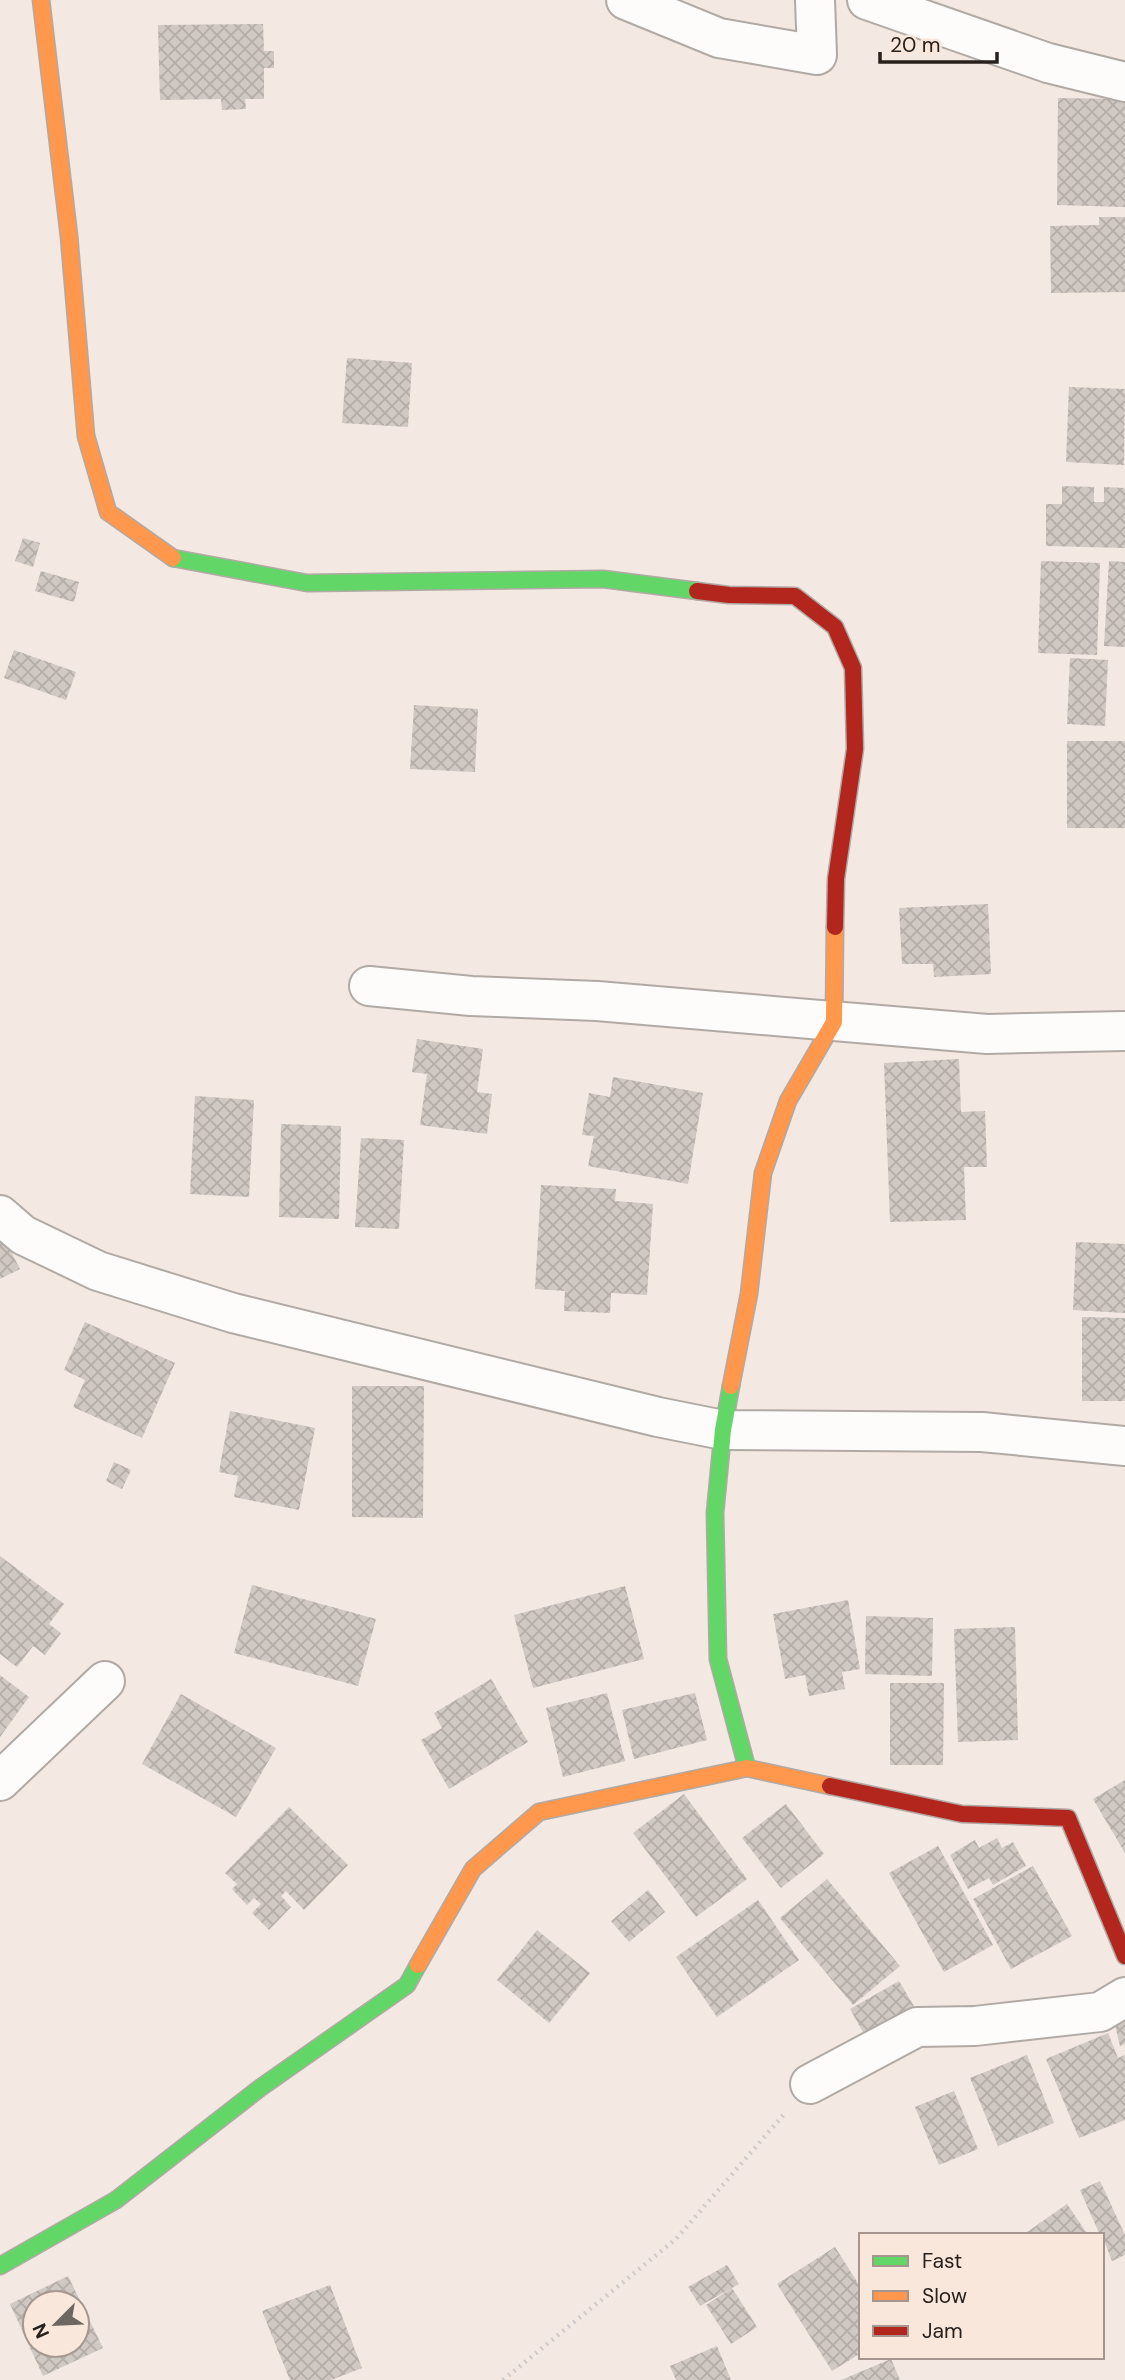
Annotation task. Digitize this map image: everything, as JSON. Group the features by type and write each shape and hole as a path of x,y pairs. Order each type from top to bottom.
{"street":[{"path":"41,0 69,236 86,436 108,512 173,558 307,583 603,579 729,595 795,596 835,627 853,668 855,750 836,879 834,1022 788,1101 763,1173 749,1294 723,1430 715,1513 718,1659 747,1768"},
{"path":"626,0 719,38 817,55 815,0"},
{"path":"867,0 1048,63 1125,82"},
{"path":"369,986 471,996 597,1001 987,1034 1125,1031"},
{"path":"0,1215 23,1235 98,1271 233,1313 559,1394 723,1430 982,1432 1125,1446"},
{"path":"0,1781 105,1681"},
{"path":"0,2266 116,2200 260,2088 408,1985 472,1870 539,1812 747,1768 962,1814 1068,1818 1125,1956"},
{"path":"810,2084 917,2026 975,2026 1100,2012 1125,1997"}],"path":[{"path":"503,2380 676,2239 810,2084"}],"building":[{"path":"263,24 264,51 274,51 274,68 264,68 264,99 245,99 246,109 222,110 221,99 160,100 158,25"},
{"path":"1058,98 1125,99 1125,207 1057,205"},
{"path":"1099,217 1125,217 1125,292 1051,293 1050,226 1099,225"},
{"path":"347,358 412,363 408,427 342,423"},
{"path":"1069,387 1125,389 1124,465 1066,462"},
{"path":"1062,486 1094,487 1094,502 1104,502 1104,487 1125,488 1125,548 1046,546 1046,504 1062,504"},
{"path":"23,538 40,543 33,567 15,561"},
{"path":"1041,561 1100,563 1097,655 1038,653"},
{"path":"1109,561 1125,562 1125,647 1104,646"},
{"path":"41,571 79,582 74,602 35,591"},
{"path":"14,650 76,672 66,700 4,678"},
{"path":"1070,658 1108,660 1105,726 1067,724"},
{"path":"414,705 478,709 475,772 410,769"},
{"path":"1067,741 1125,741 1125,828 1067,828"},
{"path":"988,904 991,974 934,977 933,964 902,964 899,908"},
{"path":"417,1039 483,1049 477,1092 492,1094 487,1134 420,1125 427,1074 412,1072"},
{"path":"959,1059 961,1112 985,1111 987,1167 964,1167 966,1220 890,1222 884,1063"},
{"path":"613,1077 703,1093 688,1184 588,1166 594,1136 582,1135 589,1093 610,1097"},
{"path":"195,1096 254,1100 249,1197 190,1194"},
{"path":"281,1124 341,1126 339,1219 279,1217"},
{"path":"361,1138 404,1140 399,1229 355,1227"},
{"path":"541,1185 616,1189 615,1201 653,1204 647,1295 611,1293 610,1313 564,1311 565,1291 535,1289"},
{"path":"0,1231 20,1269 0,1279"},
{"path":"1076,1242 1125,1244 1125,1313 1073,1310"},
{"path":"1082,1317 1125,1318 1125,1401 1082,1401"},
{"path":"85,1322 175,1363 142,1438 73,1407 85,1380 64,1370"},
{"path":"352,1386 424,1386 423,1518 352,1517"},
{"path":"230,1411 315,1428 299,1510 234,1497 238,1476 219,1472"},
{"path":"114,1462 131,1470 122,1489 106,1481"},
{"path":"0,1556 64,1604 49,1624 61,1633 45,1655 33,1646 17,1667 0,1654"},
{"path":"252,1585 376,1619 358,1686 234,1653"},
{"path":"625,1586 644,1659 533,1688 514,1615"},
{"path":"848,1600 860,1669 842,1672 845,1689 809,1696 805,1675 785,1679 773,1614"},
{"path":"866,1616 933,1618 932,1676 865,1674"},
{"path":"1015,1627 1018,1740 958,1742 954,1629"},
{"path":"0,1675 29,1697 0,1737"},
{"path":"491,1679 528,1742 449,1789 421,1740 442,1728 434,1713"},
{"path":"890,1683 944,1683 943,1765 890,1765"},
{"path":"607,1693 625,1761 563,1777 546,1708"},
{"path":"695,1693 707,1740 634,1759 622,1710"},
{"path":"181,1694 276,1748 236,1817 142,1764"},
{"path":"1125,1780 1125,1853 1093,1799"},
{"path":"684,1794 747,1879 696,1917 633,1833"},
{"path":"786,1804 824,1854 781,1888 742,1838"},
{"path":"289,1807 348,1865 304,1910 286,1891 281,1896 291,1907 269,1930 252,1913 261,1904 254,1898 247,1905 232,1889 237,1884 225,1873"},
{"path":"997,1838 1002,1848 1013,1842 1026,1866 993,1885 989,1878 968,1889 950,1855 975,1840 979,1848"},
{"path":"938,1846 993,1945 944,1972 889,1873"},
{"path":"1033,1866 1072,1936 1011,1969 973,1899"},
{"path":"827,1879 900,1966 853,2005 780,1918"},
{"path":"648,1890 665,1912 629,1942 611,1921"},
{"path":"758,1900 799,1960 717,2017 676,1957"},
{"path":"537,1930 590,1973 549,2023 497,1980"},
{"path":"899,1981 918,2013 868,2041 850,2009"},
{"path":"1125,2018 1125,2044 1120,2046 1114,2021"},
{"path":"1108,2033 1118,2058 1125,2055 1125,2120 1079,2138 1046,2059"},
{"path":"1027,2055 1054,2123 998,2146 970,2078"},
{"path":"954,2091 978,2149 939,2165 915,2107"},
{"path":"1100,2181 1125,2235 1125,2255 1112,2261 1104,2233 1099,2233 1080,2190"},
{"path":"1067,2204 1087,2233 1026,2233"},
{"path":"835,2247 859,2285 859,2354 832,2371 777,2284"},
{"path":"727,2265 739,2284 700,2306 688,2287"},
{"path":"68,2276 74,2289 41,2289"},
{"path":"330,2285 362,2368 331,2380 290,2380 262,2311"},
{"path":"732,2288 757,2327 731,2344 706,2305"},
{"path":"21,2299 21,2328 10,2304"},
{"path":"91,2323 103,2348 91,2354"},
{"path":"717,2346 731,2380 676,2380 670,2366"},
{"path":"35,2359 79,2359 43,2376"},
{"path":"891,2359 900,2380 841,2380"}],"traffic: fast":[{"path":"173,558 307,583 603,579 697,591"},
{"path":"731,1386 723,1430 715,1513 718,1659 747,1768"},
{"path":"0,2266 116,2200 260,2088 407,1985 418,1965"}],"traffic: slow":[{"path":"41,0 69,236 86,436 108,512 173,558"},
{"path":"731,1386 749,1294 763,1173 788,1101 834,1022 835,927"},
{"path":"418,1965 473,1869 539,1812 747,1768 830,1786"}],"traffic: jam":[{"path":"697,591 729,595 795,596 835,627 853,668 855,749 836,879 835,927"},
{"path":"830,1786 962,1814 1068,1818 1125,1956"}]}
